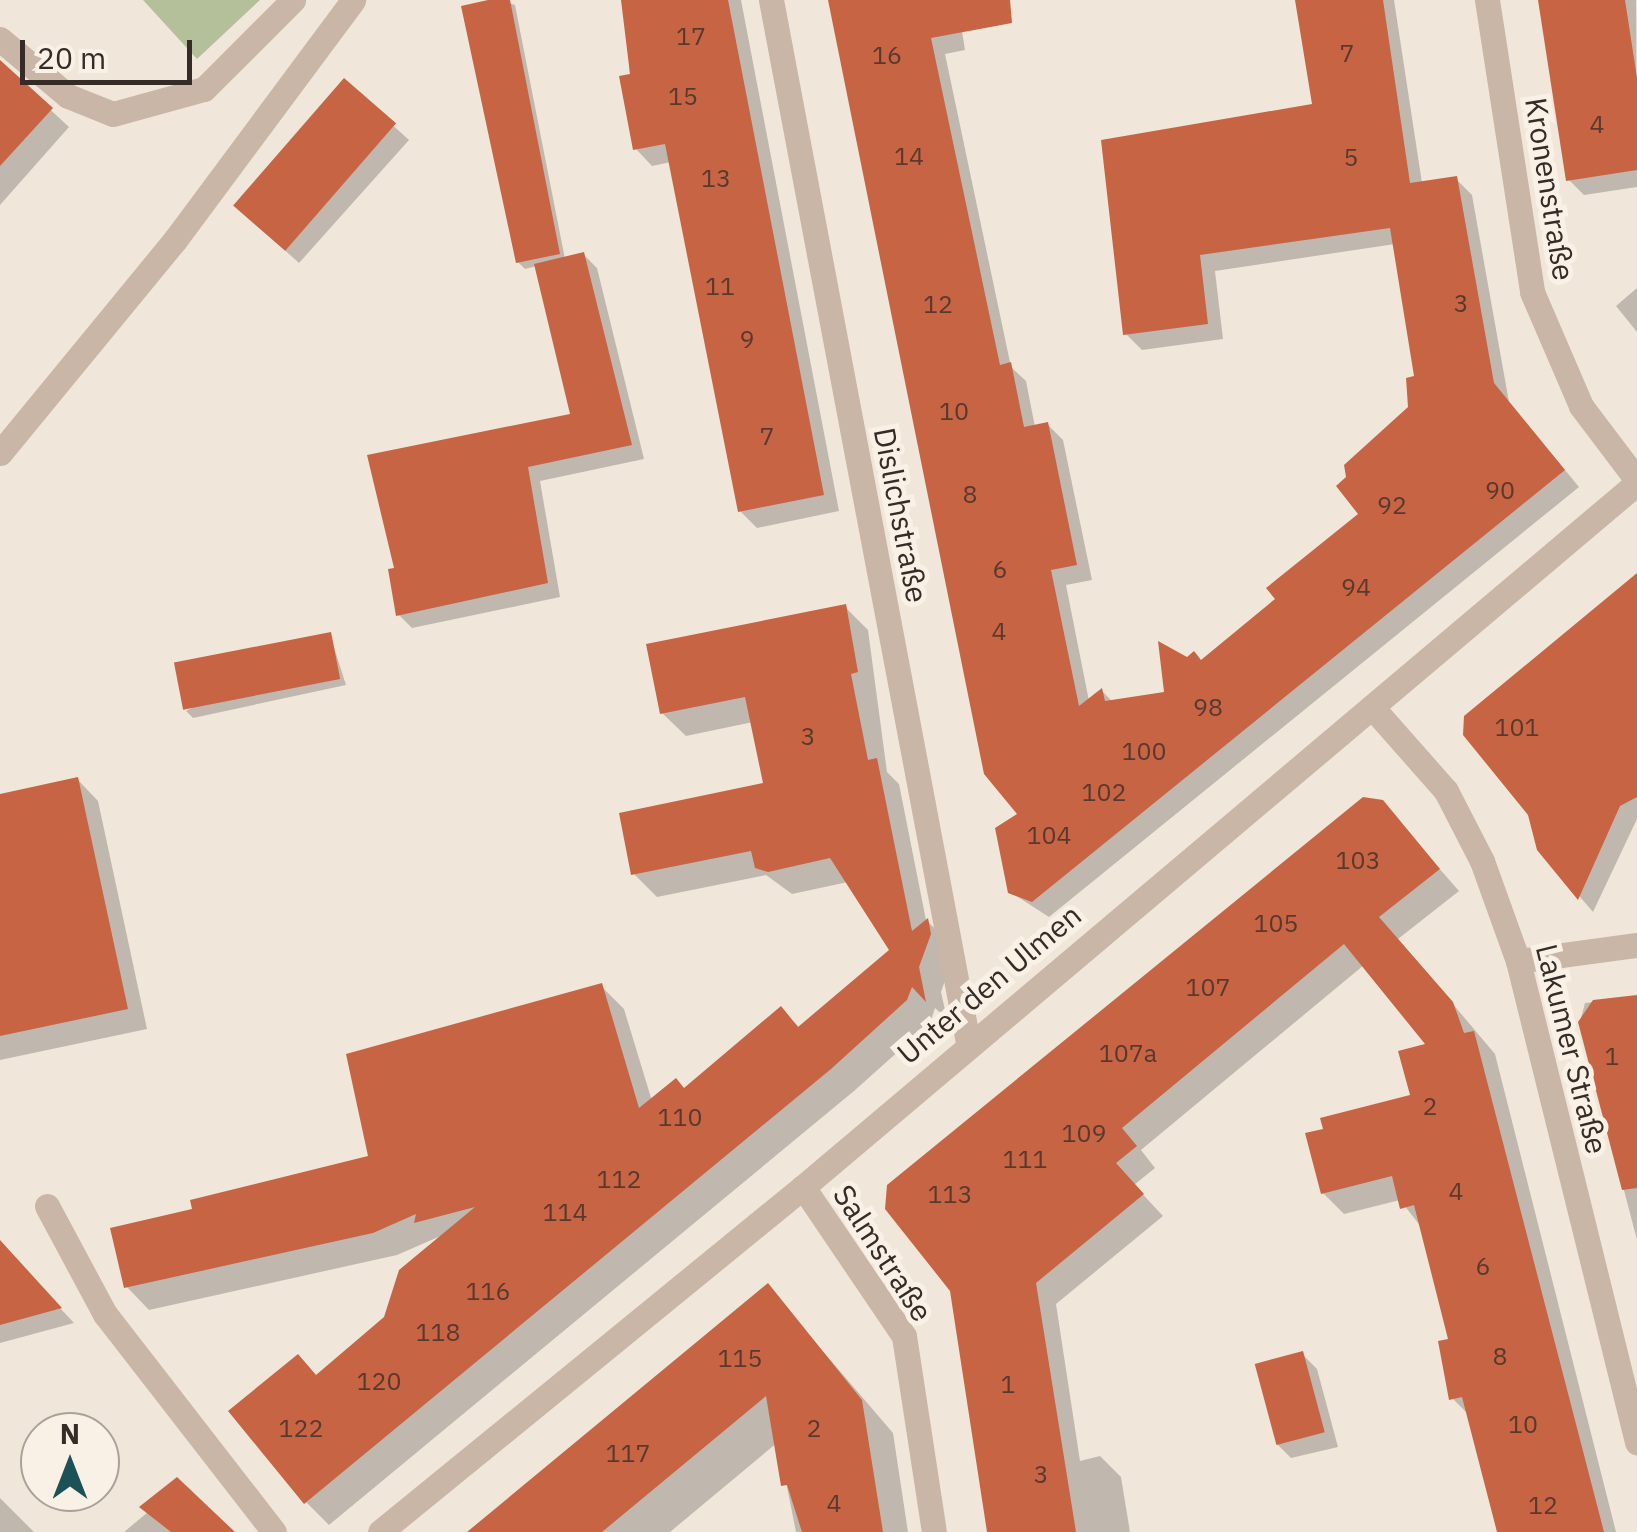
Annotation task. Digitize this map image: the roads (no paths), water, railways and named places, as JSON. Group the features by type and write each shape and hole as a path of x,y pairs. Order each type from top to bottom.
{"street":[{"path":"0,39 68,96 112,114 204,89 293,0"},
{"path":"0,453 163,254 353,0"},
{"name":"Dislichstraße","path":"771,0 968,1043"},
{"name":"Kronenstraße","path":"1487,0 1532,292 1581,406 1637,482"},
{"name":"Unter den Ulmen","path":"380,1532 803,1187 968,1043 1637,482"},
{"name":"Lakumer Straße","path":"1372,706 1446,791 1482,861 1518,961 1637,1442"},
{"path":"1518,961 1637,945"},
{"name":"Salmstraße","path":"803,1187 904,1336 934,1532"},
{"path":"48,1206 105,1314 274,1532"}]}
